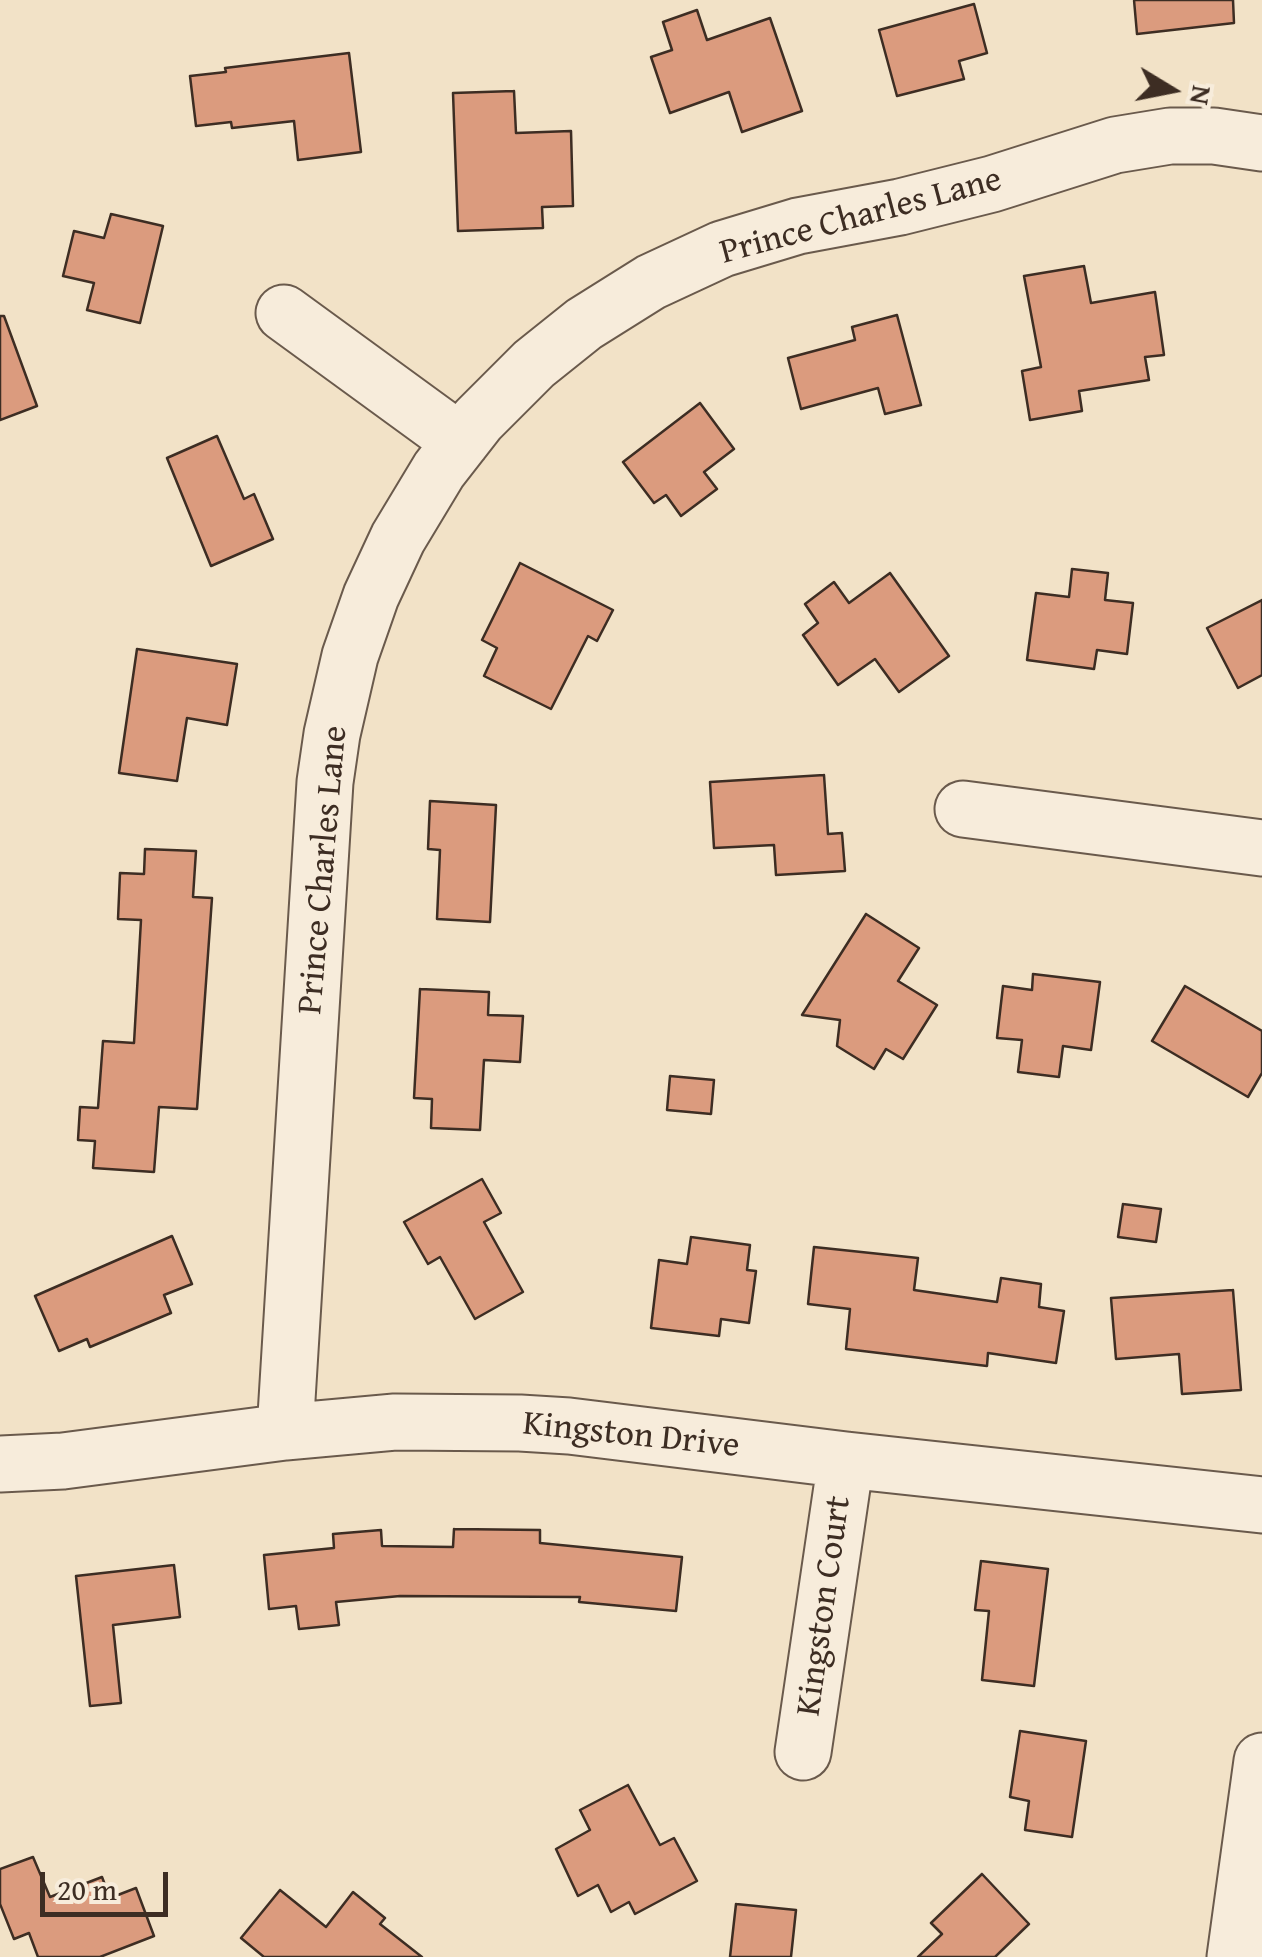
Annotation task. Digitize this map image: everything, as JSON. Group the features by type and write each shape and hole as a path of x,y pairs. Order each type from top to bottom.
{"street":[{"name":"Prince Charles Lane","path":"285,1432 325,782 332,734 350,656 371,596 398,538 439,470 478,420 534,364 584,324 651,282 722,249 798,226 900,207 992,184 1115,145 1170,136 1214,136 1262,143"},
{"path":"284,313 461,442"},
{"path":"963,809 1262,848"},
{"name":"Kingston Drive","path":"0,1464 63,1461 395,1422 520,1422 1262,1505"},
{"name":"Kingston Court","path":"803,1752 846,1460"},
{"path":"1236,1957 1262,1760"}],"building":[{"path":"1134,0 1233,0 1234,23 1137,34"},
{"path":"974,4 987,53 959,61 964,79 897,96 879,30"},
{"path":"697,10 707,40 770,18 802,111 742,132 729,92 670,113 651,57 672,50 663,22"},
{"path":"349,53 361,152 298,160 294,121 232,128 231,122 196,126 190,76"},
{"path":"514,91 516,133 571,131 573,206 542,207 543,228 458,231 453,93"},
{"path":"111,214 163,226 140,323 87,310 94,283 63,276 74,231 104,238"},
{"path":"1084,266 1091,303 1155,292 1164,355 1145,357 1149,380 1079,391 1082,411 1030,420 1022,371 1041,367 1024,276"},
{"path":"897,315 921,405 885,414 878,388 801,409 788,358 855,340 852,327"},
{"path":"0,316 4,316 37,406 0,420"},
{"path":"700,403 734,449 704,472 717,489 681,516 666,495 654,503 623,462"},
{"path":"217,436 244,499 254,494 273,539 211,566 167,458"},
{"path":"520,563 613,610 597,641 588,636 551,709 484,676 497,648 482,640"},
{"path":"1072,569 1108,573 1105,600 1133,603 1127,654 1097,650 1094,669 1027,660 1036,593 1069,597"},
{"path":"890,573 949,656 899,692 875,659 838,685 803,635 818,623 805,604 834,582 849,603"},
{"path":"1262,600 1262,675 1238,688 1207,628"},
{"path":"137,649 237,664 227,725 187,718 177,781 119,773"},
{"path":"824,775 828,834 842,833 845,871 776,875 774,845 714,848 710,782"},
{"path":"430,801 496,805 490,922 437,919 440,850 428,849"},
{"path":"145,849 196,851 193,897 212,898 197,1109 159,1107 154,1172 93,1168 95,1141 78,1140 80,1107 98,1108 103,1041 134,1043 141,920 118,919 120,873 144,874"},
{"path":"866,914 919,948 898,981 937,1005 903,1059 886,1049 874,1069 837,1046 840,1020 802,1015"},
{"path":"1033,974 1100,982 1091,1050 1063,1046 1059,1077 1018,1072 1022,1040 997,1038 1003,986 1032,990"},
{"path":"1185,986 1262,1031 1262,1073 1248,1097 1152,1041"},
{"path":"420,989 489,992 488,1015 523,1016 520,1062 484,1060 480,1130 431,1128 432,1099 414,1098"},
{"path":"670,1076 714,1080 711,1114 667,1110"},
{"path":"482,1179 501,1213 484,1222 523,1292 475,1319 440,1257 428,1264 404,1222"},
{"path":"1123,1204 1161,1209 1156,1242 1118,1237"},
{"path":"172,1236 192,1284 164,1295 171,1313 90,1347 87,1339 59,1351 35,1296"},
{"path":"691,1237 750,1245 747,1270 756,1271 749,1323 721,1319 719,1336 651,1328 659,1260 687,1264"},
{"path":"814,1247 918,1258 914,1290 997,1302 1001,1278 1041,1284 1039,1307 1064,1311 1056,1363 988,1353 987,1366 846,1349 850,1309 808,1304"},
{"path":"1233,1290 1241,1390 1182,1394 1179,1354 1116,1359 1111,1298"},
{"path":"454,1529 540,1530 540,1543 682,1557 676,1611 579,1602 580,1597 400,1596 336,1602 339,1625 299,1629 296,1606 269,1609 264,1555 334,1548 333,1534 381,1530 382,1546 453,1547"},
{"path":"981,1561 1048,1569 1034,1686 982,1680 989,1611 975,1610"},
{"path":"174,1565 180,1617 113,1625 121,1703 90,1706 76,1576"},
{"path":"1020,1731 1086,1741 1072,1837 1025,1830 1029,1801 1010,1797"},
{"path":"628,1785 660,1845 674,1838 697,1881 635,1914 629,1902 611,1912 598,1885 578,1896 556,1849 590,1830 580,1810"},
{"path":"33,1857 50,1897 102,1877 110,1898 136,1888 154,1936 100,1957 38,1957 29,1933 14,1939 0,1904 0,1869"},
{"path":"982,1874 1029,1924 995,1957 918,1957 942,1934 931,1923"},
{"path":"280,1890 326,1927 353,1892 385,1918 380,1924 422,1957 264,1957 241,1938"},
{"path":"736,1904 796,1910 791,1957 730,1957"}]}
